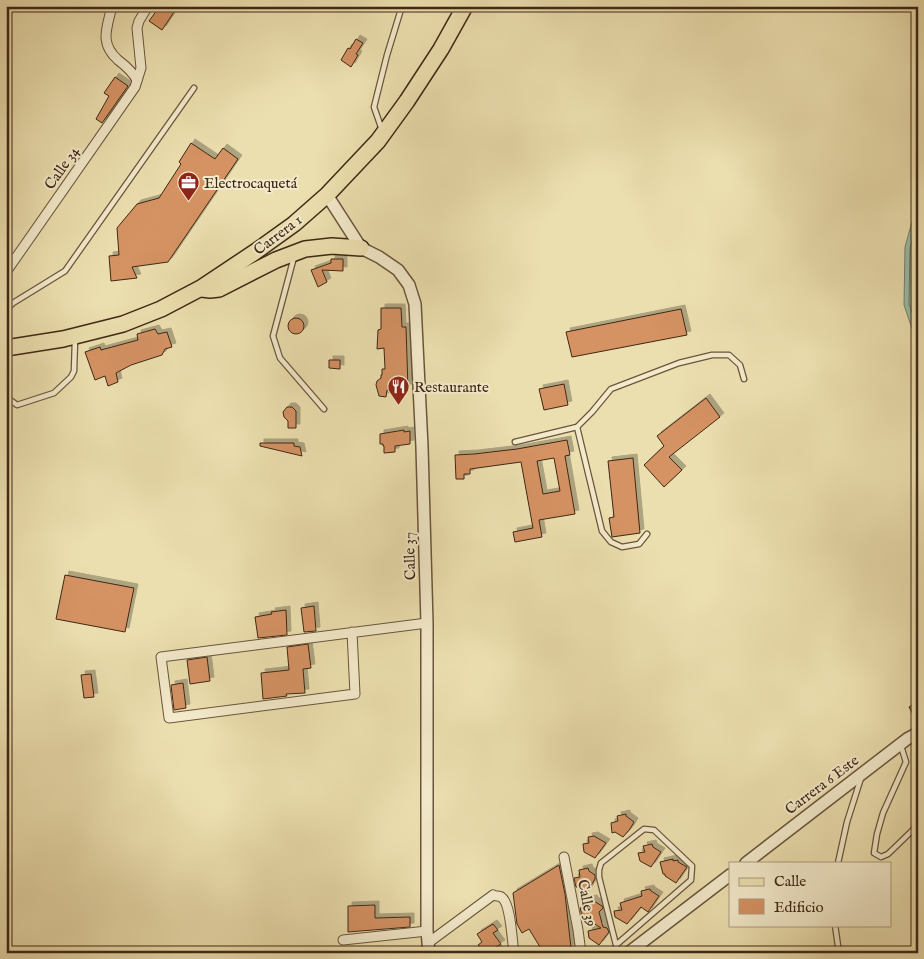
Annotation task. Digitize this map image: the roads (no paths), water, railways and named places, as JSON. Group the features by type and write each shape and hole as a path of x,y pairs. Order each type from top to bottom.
{"main road":[{"name":"Carrera 1","path":"6,348 75,336 123,324 154,312 200,288 294,224 327,195 378,141 441,49 465,6"},
{"path":"200,288 219,289 276,260 305,249 332,246 361,248"}],"street":[{"path":"112,6 105,38 107,47 113,55 133,72 137,80"},
{"name":"Calle 34","path":"6,272 135,87 141,68 137,28 139,20 148,6"},
{"name":"Calle 37","path":"327,195 361,248 398,270 409,285 415,304 422,447 427,623 428,948"},
{"path":"352,632 355,694 169,718 161,657 352,632 427,623"},
{"name":"Carrera 6 Este","path":"747,862 900,744 918,733"},
{"name":"Calle 39","path":"564,858 581,953"},
{"path":"628,953 729,876"},
{"path":"428,948 493,896 501,896 506,902 509,915 514,953"},
{"path":"343,940 427,930"}],"lane":[{"path":"383,134 374,108 402,6"},
{"path":"6,310 13,303 65,271 194,88"},
{"path":"295,253 273,336 280,358 324,409"},
{"path":"6,388 9,399 17,405 54,393 71,377 74,371 75,336"},
{"path":"515,442 577,426 592,412 611,389 679,363 712,355 729,355 740,365 744,379"},
{"path":"577,426 602,531 611,542 622,547 638,544 647,534"},
{"path":"900,744 906,762 884,813 877,834 874,853 881,858 888,854 918,824"},
{"path":"838,862 862,774"},
{"path":"616,945 691,880 692,866 654,830 644,829 601,863 599,877 616,945 618,953"},
{"path":"835,926 839,953"}],"water":[{"path":"918,200 918,346 904,305 905,247"}],"place":[{"name":"Electrocaquetá","path":"188,202"},
{"name":"Restaurante","path":"398,406"}]}
